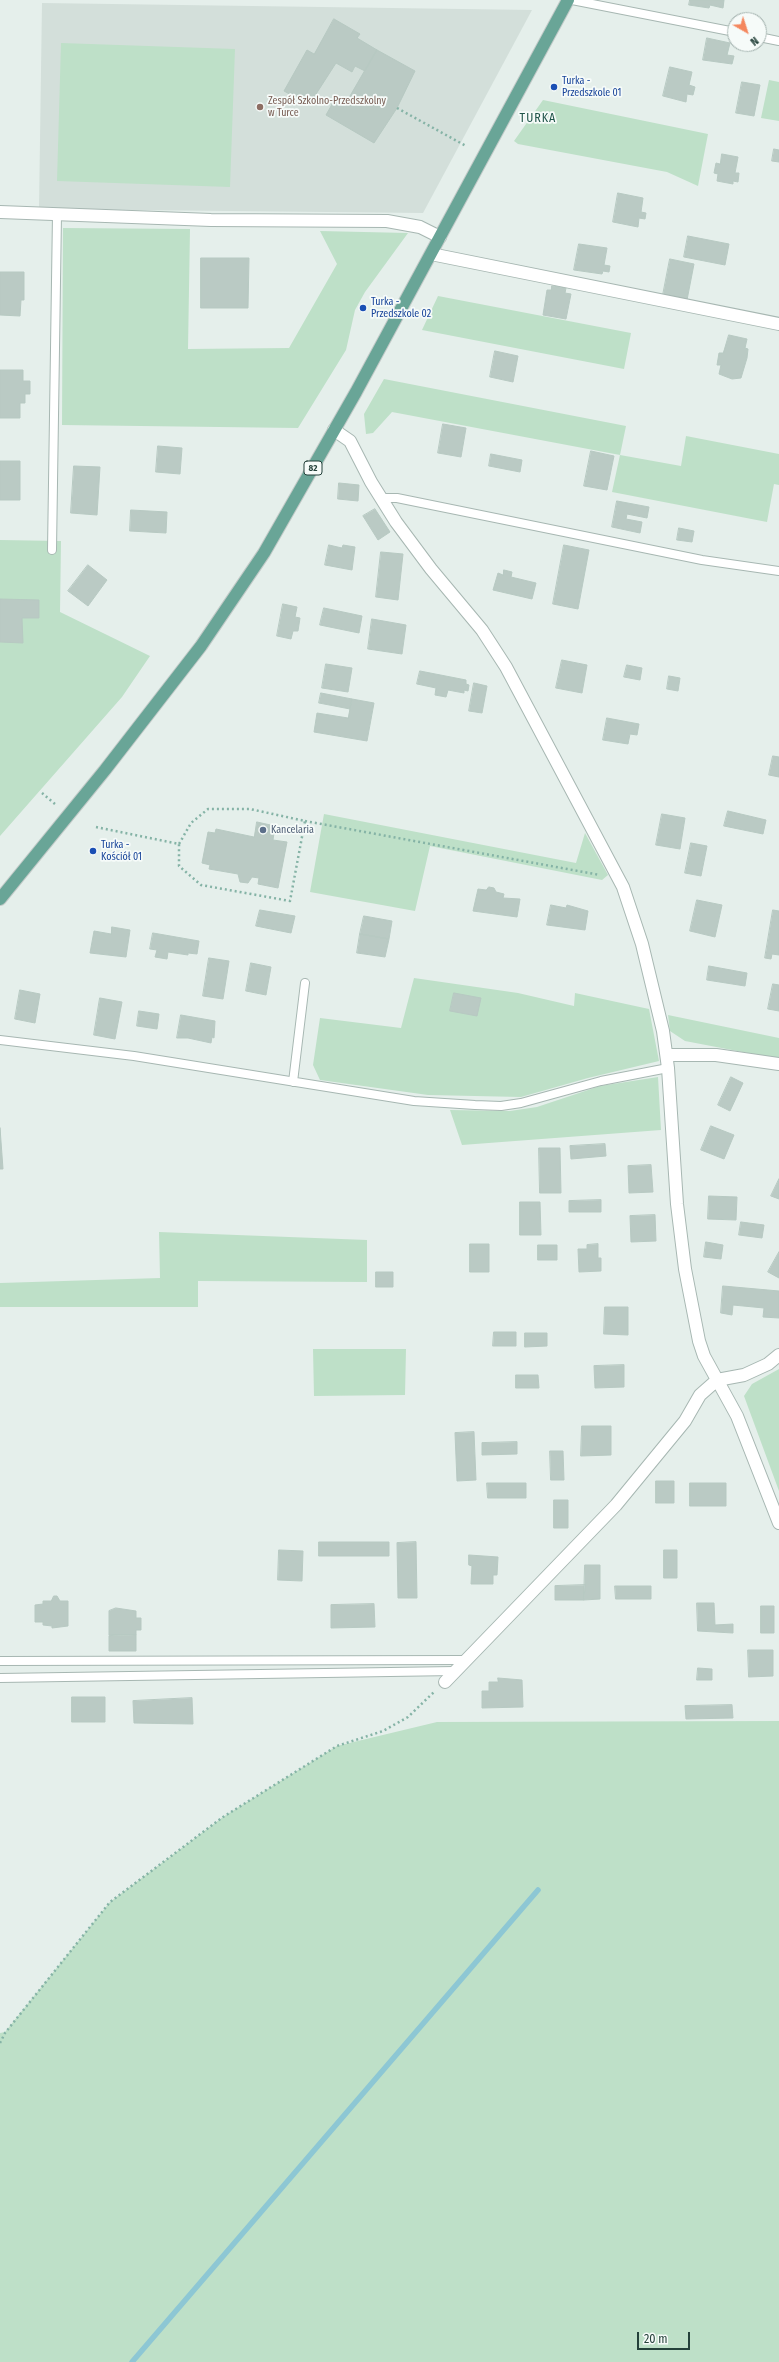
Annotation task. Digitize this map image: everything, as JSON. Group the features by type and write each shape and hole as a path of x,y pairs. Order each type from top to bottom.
{"main road":[{"name":"82","path":"0,899 115,758 216,626 264,553 431,254 568,0"}],"street":[{"path":"0,212 211,220 387,221 420,227 440,237"},
{"path":"431,254 779,324"},
{"path":"334,430 350,441 381,498 431,569 482,630 506,667 619,878 646,956 657,1000 667,1055 677,1204 686,1276 704,1356 737,1416 779,1522"},
{"path":"667,1055 716,1055 779,1064"},
{"path":"444,1682 616,1505 685,1421 700,1395 717,1380 744,1375 768,1364 779,1355"}],"lane":[{"path":"572,0 727,30"},
{"path":"767,39 779,41"},
{"path":"52,550 57,214"},
{"path":"381,498 398,498 702,560 779,571"},
{"path":"294,1082 305,983"},
{"path":"0,1040 134,1056 414,1101 501,1106 521,1103 601,1081 668,1068"},
{"path":"0,1662 466,1660"},
{"path":"0,1678 455,1672"}],"path":[{"path":"397,108 466,146"},
{"path":"42,793 55,804"},
{"path":"305,821 290,901 201,885 179,866 179,844 191,823 208,809 250,809 305,821 619,878"},
{"path":"96,827 179,844"},
{"path":"0,2043 5,2032 110,1902 223,1817 337,1746 383,1731 408,1717 444,1682"}],"shaded area":[{"name":"Zespół Szkolno-Przedszkolny w Turce","path":"42,3 532,10 423,213 39,209"}],"green space":[{"path":"61,43 235,49 230,187 57,181"},
{"path":"769,80 779,82 779,121 761,118"},
{"path":"543,100 708,134 698,186 667,172 518,144 514,141"},
{"path":"63,228 190,229 188,349 289,348 337,264 320,231 408,233 365,292 355,310 346,350 298,428 62,425"},
{"path":"438,296 631,333 624,369 422,330"},
{"path":"384,379 626,426 620,455 392,412 373,433 366,434 364,414"},
{"path":"686,436 779,454 779,485 774,484 767,522 612,492 620,455 681,466"},
{"path":"0,540 61,541 60,612 150,656 122,697 0,836"},
{"path":"324,814 576,863 585,833 608,875 602,880 430,846 415,911 310,892"},
{"path":"414,978 518,993 574,1006 575,993 649,1009 659,1061 588,1078 521,1097 428,1095 320,1080 313,1065 320,1018 401,1028"},
{"path":"668,1015 779,1038 779,1059 685,1041 670,1031"},
{"path":"658,1077 661,1130 462,1145 450,1110 510,1111 537,1107 600,1086"},
{"path":"159,1232 367,1240 367,1282 198,1281 198,1307 0,1307 0,1283 160,1278"},
{"path":"313,1349 406,1349 405,1395 314,1396"},
{"path":"779,1369 779,1491 744,1396 752,1384"},
{"path":"779,1721 779,2362 0,2362 0,2033 5,2032 110,1902 223,1817 337,1746 437,1722"}],"building":[{"path":"690,0 724,0 723,8 710,5 709,8 689,5"},
{"path":"334,19 360,34 357,38 377,50 365,71 355,66 352,72 336,63 309,105 284,91 307,50 314,54"},
{"path":"707,38 727,42 727,55 734,56 732,64 703,60"},
{"path":"377,50 415,71 397,108 374,143 326,115 335,99 345,104"},
{"path":"670,67 692,72 689,85 695,87 693,95 687,94 686,102 663,96"},
{"path":"742,82 760,85 754,116 736,113"},
{"path":"774,149 779,150 779,162 772,161"},
{"path":"722,154 738,157 735,173 739,173 738,182 733,181 733,184 717,181 718,174 714,173 716,163 720,164"},
{"path":"618,193 643,198 641,212 646,213 645,219 639,218 638,227 613,222"},
{"path":"688,236 729,244 725,265 684,257"},
{"path":"579,244 607,248 604,265 610,266 609,272 603,271 602,274 574,270"},
{"path":"201,258 249,258 248,308 201,308"},
{"path":"670,259 694,264 687,300 663,295"},
{"path":"0,272 24,272 24,300 21,300 20,316 0,315"},
{"path":"552,286 566,288 565,293 571,294 566,319 543,315 547,290 551,290"},
{"path":"729,335 747,339 745,348 748,349 747,358 741,378 732,379 719,374 721,365 717,365 719,353 723,353"},
{"path":"495,351 518,356 513,382 490,377"},
{"path":"0,370 23,370 23,381 30,381 30,394 25,394 25,403 20,403 20,418 0,418"},
{"path":"443,424 466,428 461,457 438,453"},
{"path":"158,446 182,448 180,474 156,472"},
{"path":"591,451 614,456 607,490 584,486"},
{"path":"491,454 522,460 520,472 489,466"},
{"path":"0,461 20,461 20,500 0,500"},
{"path":"74,466 100,467 97,515 71,513"},
{"path":"339,483 359,485 358,501 338,499"},
{"path":"617,501 649,507 647,518 627,514 626,519 642,522 640,533 612,527"},
{"path":"375,509 390,532 378,540 363,516"},
{"path":"131,510 167,512 166,533 130,531"},
{"path":"679,528 694,531 692,542 677,540"},
{"path":"329,545 342,548 343,545 355,547 352,570 325,565"},
{"path":"564,545 589,550 578,609 553,604"},
{"path":"381,552 403,554 398,600 376,597"},
{"path":"88,565 107,580 88,606 68,591"},
{"path":"504,570 512,572 511,577 536,583 532,599 493,590 498,573 503,575"},
{"path":"0,599 39,600 39,618 22,618 23,643 0,642"},
{"path":"283,604 297,607 295,617 300,618 298,631 293,631 291,639 277,636"},
{"path":"324,608 362,616 359,633 320,625"},
{"path":"372,619 406,625 402,654 368,649"},
{"path":"562,660 587,665 582,693 556,688"},
{"path":"326,664 352,668 348,692 322,688"},
{"path":"627,665 642,668 640,680 624,677"},
{"path":"420,671 466,680 466,684 469,685 468,691 464,690 464,693 448,690 446,697 435,695 436,688 417,684"},
{"path":"669,676 680,678 678,691 667,689"},
{"path":"474,683 487,686 482,713 469,711"},
{"path":"321,693 352,699 350,709 319,703"},
{"path":"352,699 374,703 367,741 314,732 317,713 348,718"},
{"path":"607,718 639,724 637,735 630,734 628,744 603,740"},
{"path":"773,756 779,757 779,777 769,775"},
{"path":"728,811 766,820 763,834 724,826"},
{"path":"662,814 685,818 680,849 656,845"},
{"path":"257,822 275,826 273,840 287,842 278,888 258,884 259,878 252,877 248,883 240,882 238,874 209,869 210,865 202,863 208,832 215,833 216,829 254,837"},
{"path":"691,843 707,846 701,876 685,873"},
{"path":"489,887 494,888 496,892 504,894 503,898 520,899 517,917 473,911 478,889 486,890"},
{"path":"697,900 722,905 715,937 690,931"},
{"path":"551,905 566,908 567,905 588,911 585,930 547,925"},
{"path":"260,910 295,916 291,933 256,926"},
{"path":"773,910 779,911 779,955 772,954 771,959 765,958"},
{"path":"364,916 392,921 389,939 360,934"},
{"path":"112,927 130,930 126,957 90,953 94,931 111,934"},
{"path":"153,933 199,941 197,954 188,953 188,955 168,952 167,959 155,957 157,950 150,949"},
{"path":"360,934 389,939 385,957 357,953"},
{"path":"209,958 229,961 223,999 203,996"},
{"path":"251,963 271,967 266,995 246,991"},
{"path":"709,966 747,973 745,986 707,980"},
{"path":"773,984 779,985 779,1011 768,1009"},
{"path":"20,990 40,994 35,1023 15,1019"},
{"path":"454,993 481,998 477,1016 450,1011"},
{"path":"100,998 122,1002 115,1039 94,1035"},
{"path":"139,1011 159,1014 157,1029 137,1026"},
{"path":"181,1015 215,1021 214,1038 212,1037 211,1043 188,1038 177,1038"},
{"path":"731,1077 743,1083 730,1111 718,1105"},
{"path":"711,1126 734,1135 724,1159 701,1150"},
{"path":"0,1128 3,1169 0,1169"},
{"path":"605,1144 606,1156 571,1159 570,1146"},
{"path":"539,1148 560,1148 561,1193 540,1193"},
{"path":"651,1165 653,1192 629,1193 628,1166"},
{"path":"779,1179 779,1199 771,1196"},
{"path":"709,1196 737,1197 736,1220 708,1219"},
{"path":"601,1200 601,1212 569,1212 569,1201"},
{"path":"520,1202 540,1202 541,1235 520,1235"},
{"path":"655,1215 656,1241 631,1242 630,1216"},
{"path":"741,1222 764,1225 762,1238 739,1235"},
{"path":"706,1242 723,1245 721,1259 704,1257"},
{"path":"470,1244 489,1244 489,1272 470,1272"},
{"path":"598,1244 598,1258 601,1258 601,1271 579,1272 578,1249 587,1249 587,1245"},
{"path":"538,1245 557,1245 557,1260 538,1260"},
{"path":"779,1252 779,1278 768,1272"},
{"path":"376,1272 393,1272 393,1287 376,1287"},
{"path":"723,1286 779,1291 779,1318 763,1317 764,1308 733,1305 732,1315 721,1313"},
{"path":"605,1307 628,1307 628,1335 604,1334"},
{"path":"494,1332 516,1332 516,1346 493,1346"},
{"path":"525,1333 547,1333 547,1346 525,1347"},
{"path":"624,1365 624,1387 595,1388 594,1366"},
{"path":"516,1375 538,1375 539,1388 516,1388"},
{"path":"582,1426 611,1426 611,1455 581,1456"},
{"path":"474,1432 476,1480 457,1481 455,1433"},
{"path":"517,1442 517,1454 482,1455 482,1443"},
{"path":"550,1451 563,1451 564,1480 551,1480"},
{"path":"656,1481 674,1481 674,1503 656,1503"},
{"path":"487,1483 526,1483 526,1498 488,1498"},
{"path":"690,1483 726,1483 726,1506 690,1506"},
{"path":"554,1500 568,1500 568,1528 554,1528"},
{"path":"319,1542 389,1542 389,1556 319,1556"},
{"path":"416,1542 417,1598 398,1598 397,1543"},
{"path":"279,1550 303,1551 302,1581 278,1580"},
{"path":"664,1550 677,1550 677,1578 664,1578"},
{"path":"469,1555 498,1557 497,1575 493,1575 493,1584 471,1584 472,1566 469,1565"},
{"path":"585,1565 600,1565 600,1599 584,1600"},
{"path":"585,1585 584,1600 555,1600 555,1586"},
{"path":"615,1586 651,1586 651,1599 616,1599"},
{"path":"54,1596 57,1596 60,1601 68,1601 68,1626 52,1628 52,1626 43,1625 43,1622 35,1622 35,1605 43,1604 43,1601 51,1601"},
{"path":"697,1603 714,1603 715,1625 733,1624 733,1633 698,1631"},
{"path":"374,1604 375,1627 331,1628 331,1605"},
{"path":"761,1606 774,1606 774,1633 761,1633"},
{"path":"116,1608 136,1611 136,1618 141,1618 141,1630 136,1630 136,1635 109,1635 109,1611"},
{"path":"136,1635 136,1651 109,1651 109,1636"},
{"path":"748,1650 773,1650 773,1676 749,1677"},
{"path":"698,1668 712,1669 712,1680 697,1680"},
{"path":"498,1678 522,1680 523,1707 482,1708 482,1691 489,1691 489,1682 498,1682"},
{"path":"72,1697 105,1697 105,1722 72,1722"},
{"path":"192,1698 193,1724 134,1723 133,1701"},
{"path":"732,1705 733,1718 686,1719 685,1706"}],"waterway":[{"path":"132,2362 538,1890"}],"place":[{"name":"Turka - Przedszkole 01","path":"554,87"},
{"name":"Zespół Szkolno-Przedszkolny w Turce","path":"260,107"},
{"name":"Turka - Przedszkole 02","path":"363,308"},
{"name":"Kancelaria","path":"263,830"},
{"name":"Turka - Kościół 01","path":"93,851"}],"district":[{"name":"TURKA","path":"538,119"}]}
